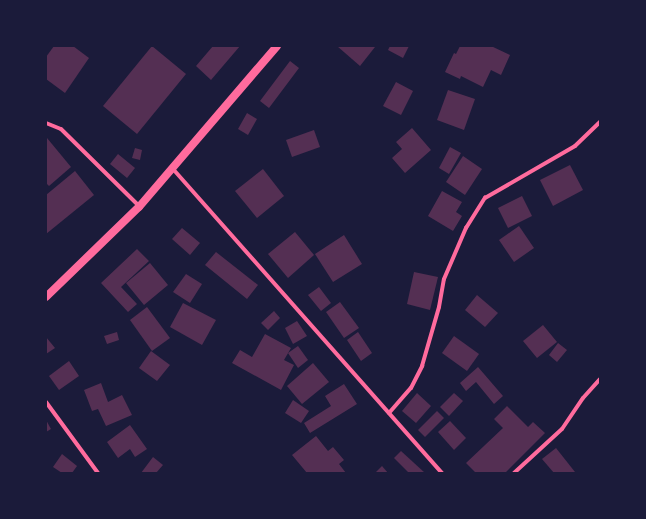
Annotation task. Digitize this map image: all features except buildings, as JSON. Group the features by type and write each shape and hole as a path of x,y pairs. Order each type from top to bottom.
{"main road":[{"path":"46,297 139,207 277,46"}],"street":[{"path":"389,413 411,388 422,366 435,321 444,279 466,228 485,198 575,146 600,122"},
{"path":"46,123 60,129 139,207"},
{"path":"173,169 442,473"},
{"path":"514,473 562,429 583,398 600,379"},
{"path":"46,402 98,473"}]}
